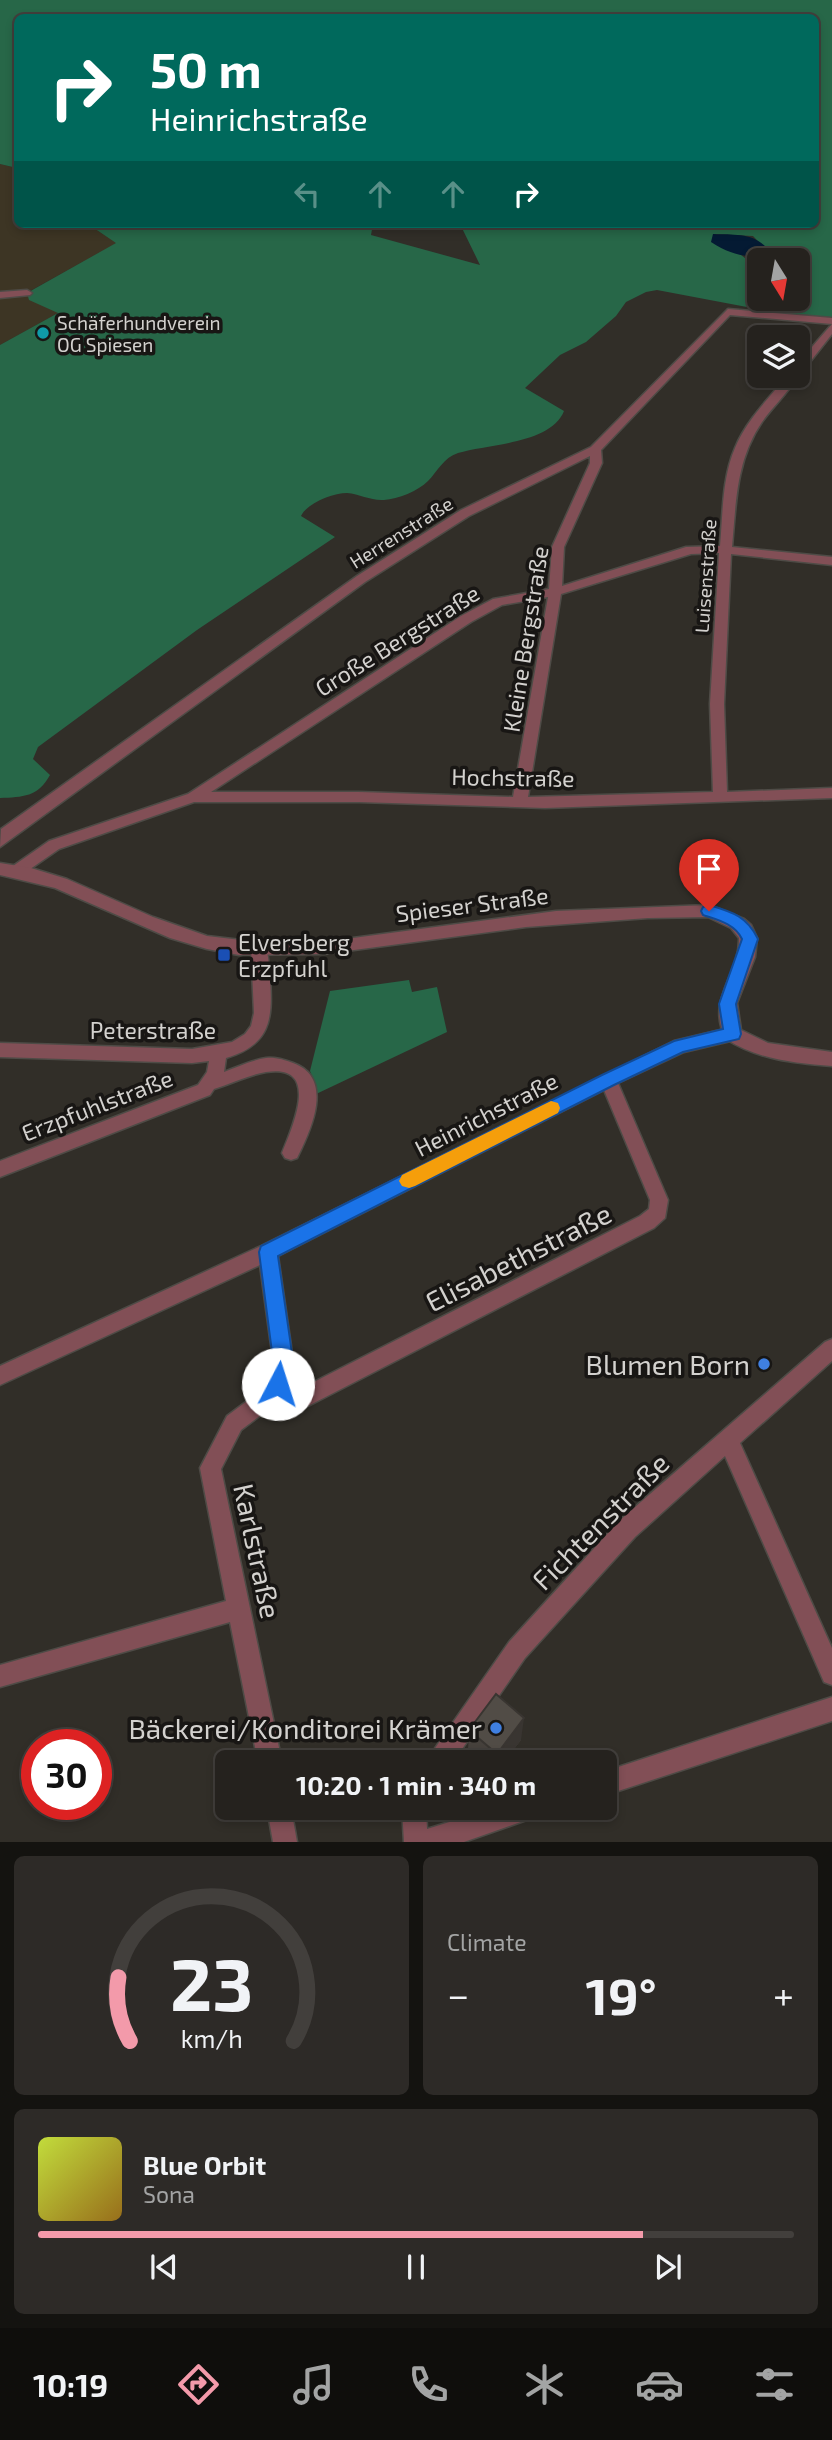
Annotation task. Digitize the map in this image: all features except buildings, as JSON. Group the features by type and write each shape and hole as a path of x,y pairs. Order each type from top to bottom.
{"street":[{"path":"0,295 27,293"},
{"name":"Herrenstraße","path":"0,842 6,833 361,579 465,513 595,449 727,312 832,321"},
{"path":"810,355 832,327"},
{"name":"Luisenstraße","path":"720,796 717,704 723,579 732,479 741,447 757,421 783,388"},
{"name":"Kleine Bergstraße","path":"520,800 555,592 558,547 596,463 595,449"},
{"name":"Große Bergstraße","path":"9,870 54,845 193,797 466,619 498,603 555,592 690,550 727,550 832,561"},
{"name":"Hochstraße","path":"193,797 359,797 520,800 545,803 832,793"},
{"name":"Spieser Straße","path":"9,870 57,880 141,921 176,934 217,946 259,950 348,944 563,917 709,911 729,918 745,928 750,939 728,1004 733,1034"},
{"name":"Peterstraße","path":"0,1050 192,1056 218,1055 236,1050 258,1033 261,1025 259,950"},
{"path":"733,1034 749,1046 767,1052 832,1059"},
{"name":"Heinrichstraße","path":"0,1376 268,1252 680,1046 733,1034"},
{"path":"210,1083 218,1055"},
{"name":"Erzpfuhlstraße","path":"0,1169 204,1090 210,1083 265,1065 300,1071 308,1080 307,1109 291,1153"},
{"name":"Elisabethstraße","path":"270,1396 303,1398 648,1222 658,1212 659,1200 608,1080"},
{"path":"268,1252 283,1360 278,1384 270,1396"},
{"name":"Fichtenstraße","path":"447,1750 517,1650 628,1529 832,1348"},
{"name":"Karlstraße","path":"268,1750 211,1468 234,1423 270,1396"},
{"path":"728,1439 832,1674"},
{"path":"0,1676 239,1608"},
{"path":"617,1779 832,1709"},
{"path":"281,1820 285,1842"},
{"path":"415,1820 416,1842"},
{"path":"425,1842 493,1820"}],"shaded area":[{"path":"0,164 14,167 14,228 94,228 117,243 28,292 58,313 0,345"}],"green space":[{"path":"0,0 832,0 832,323 774,312 810,312 810,248 764,248 753,236 713,234 747,258 747,307 657,290 646,292 626,302 616,316 586,342 560,355 525,388 564,411 557,422 546,430 517,441 453,455 424,485 401,496 379,500 341,493 314,503 301,516 335,537 197,630 38,747 33,759 50,775 45,782 35,792 0,798 0,345 58,313 29,300 27,293 116,243 94,228 372,228 371,235 480,265 462,228 819,228 819,14 14,14 14,167 0,164"},
{"path":"409,980 412,992 437,987 447,1032 314,1095 315,1083 310,1071 330,991"}],"water":[{"path":"713,234 739,235 754,239 766,248 747,248 747,256 733,253 711,242"}],"slow traffic":[{"path":"409,1181 551,1108"}],"place":[{"name":"Schäferhundverein OG Spiesen","path":"43,333"},
{"name":"Elversberg Erzpfuhl","path":"224,955"},
{"name":"Blumen Born","path":"764,1364"},
{"name":"Bäckerei/Konditorei Krämer","path":"496,1728"}],"route":[{"path":"278,1384 283,1360 268,1252 680,1046 733,1034 728,1017 728,1004 746,958 750,939 745,928 729,918 709,911"}]}
